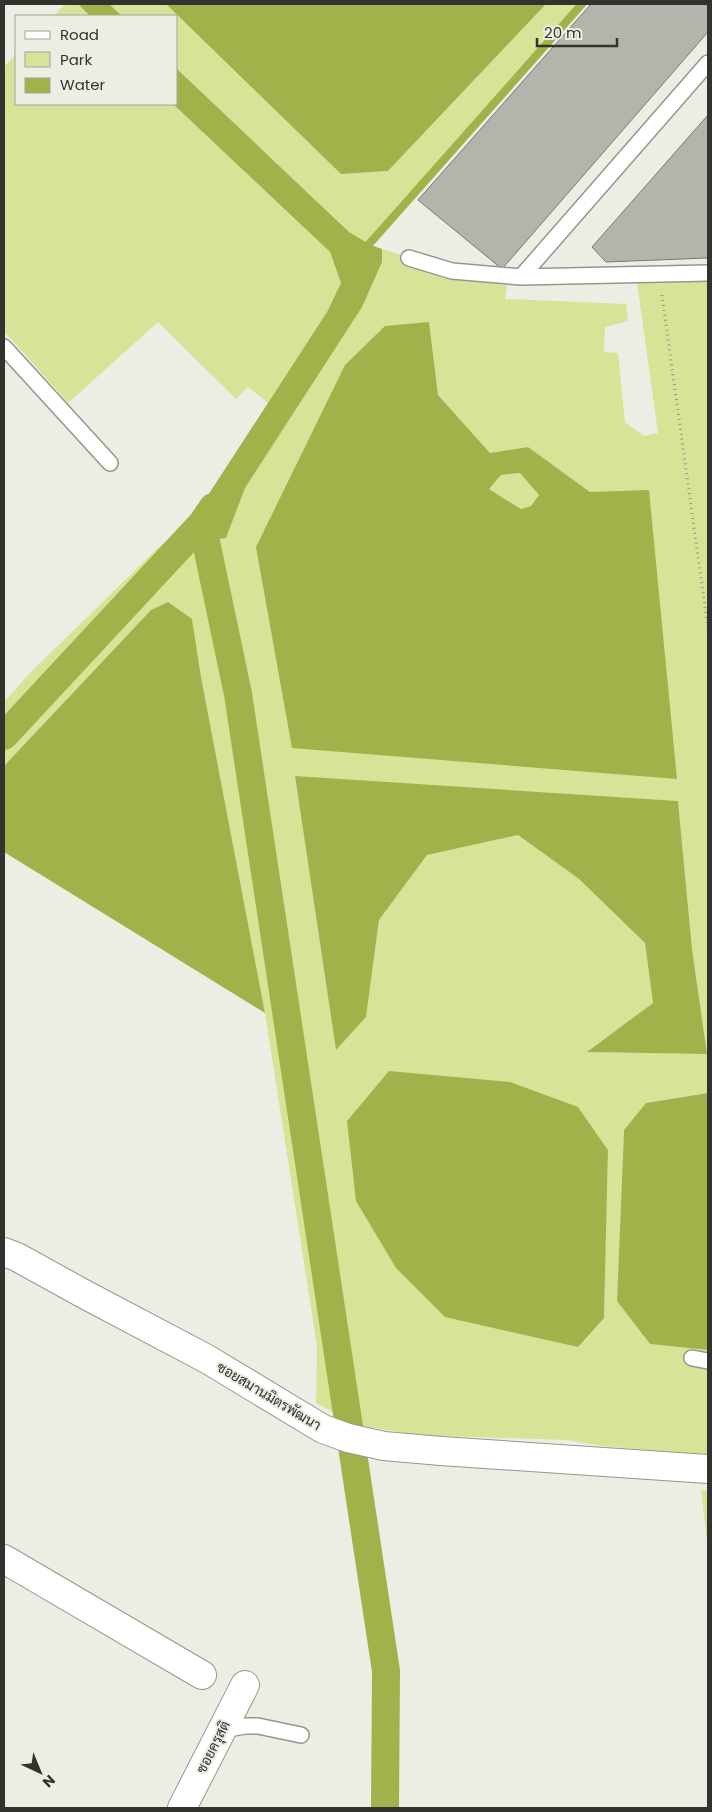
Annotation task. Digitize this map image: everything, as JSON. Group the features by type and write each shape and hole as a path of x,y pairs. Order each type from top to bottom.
{"street":[{"name":"ซอยสมานมิตรพัฒนา","path":"4,1252 17,1257 207,1359 323,1429 348,1438 384,1446 708,1469"},
{"path":"4,1559 202,1675"},
{"name":"ซอยครุสติ","path":"182,1808 245,1685"}],"lane":[{"path":"521,277 708,63"},
{"path":"409,258 452,271 521,277 708,274"},
{"path":"4,347 110,463"},
{"path":"692,1358 708,1361"},
{"path":"222,1730 258,1726 301,1735"}],"path":[{"path":"659,274 708,629"}],"green space":[{"path":"65,4 78,4 89,15 54,15"},
{"path":"109,4 166,4 177,15 121,15"},
{"path":"546,4 583,4 371,245 349,232 178,70 178,16 341,174 388,171"},
{"path":"15,55 15,105 174,105 330,252 341,283 327,312 268,403 248,387 236,399 158,322 68,403 4,331 4,67"},
{"path":"382,249 507,286 505,299 626,304 628,321 605,327 604,352 618,353 625,422 644,436 658,433 636,275 708,279 708,1093 646,1103 624,1130 617,1300 650,1344 708,1350 708,1455 602,1446 567,1440 415,1435 358,1425 316,1403 317,1346 265,1013 201,677 192,619 151,610 4,766 4,702 30,673 159,547 188,526 198,542 226,538 244,488 382,262","holes":["429,322 438,395 490,453 528,447 590,492 292,748","295,777 678,801 692,949 707,1054 588,1052 653,1003 645,943 579,879 518,835 427,855 379,920 366,1017 336,1049","578,1107 608,1150 604,1318"]},
{"path":"520,473 539,495 531,506 521,509 489,489 501,475"},
{"path":"701,1490 708,1491 708,1551"}],"water":[{"path":"78,4 109,4 121,15 89,15"},
{"path":"166,4 546,4 388,171 341,174"},
{"path":"178,70 349,232 382,249 382,262 362,307 245,488 226,538 198,542 188,526 327,312 341,283 330,252 174,105 178,105"},
{"path":"429,322 438,395 490,453 528,447 590,492 649,490 677,779 292,748 256,547 345,365 385,326","holes":["520,473 539,495 531,506 521,509 489,489 501,475"]},
{"path":"168,602 192,619 201,677 265,1013 4,852 4,766 151,610"},
{"path":"295,776 678,801 692,949 707,1054 587,1052 653,1003 645,943 579,879 518,835 427,855 379,920 366,1017 336,1050"},
{"path":"389,1071 510,1082 578,1107 608,1150 604,1318 578,1347 445,1317 396,1268 356,1201 347,1121"},
{"path":"708,1093 708,1350 650,1344 617,1301 624,1130 646,1103"}],"building":[{"path":"591,4 708,4 708,32 502,269 418,200"},
{"path":"708,115 708,258 606,262 592,247"}],"waterway":[{"path":"363,251 582,4"},
{"path":"213,507 202,523 238,694 386,1671 385,1808"},
{"path":"4,736 202,523"}]}
